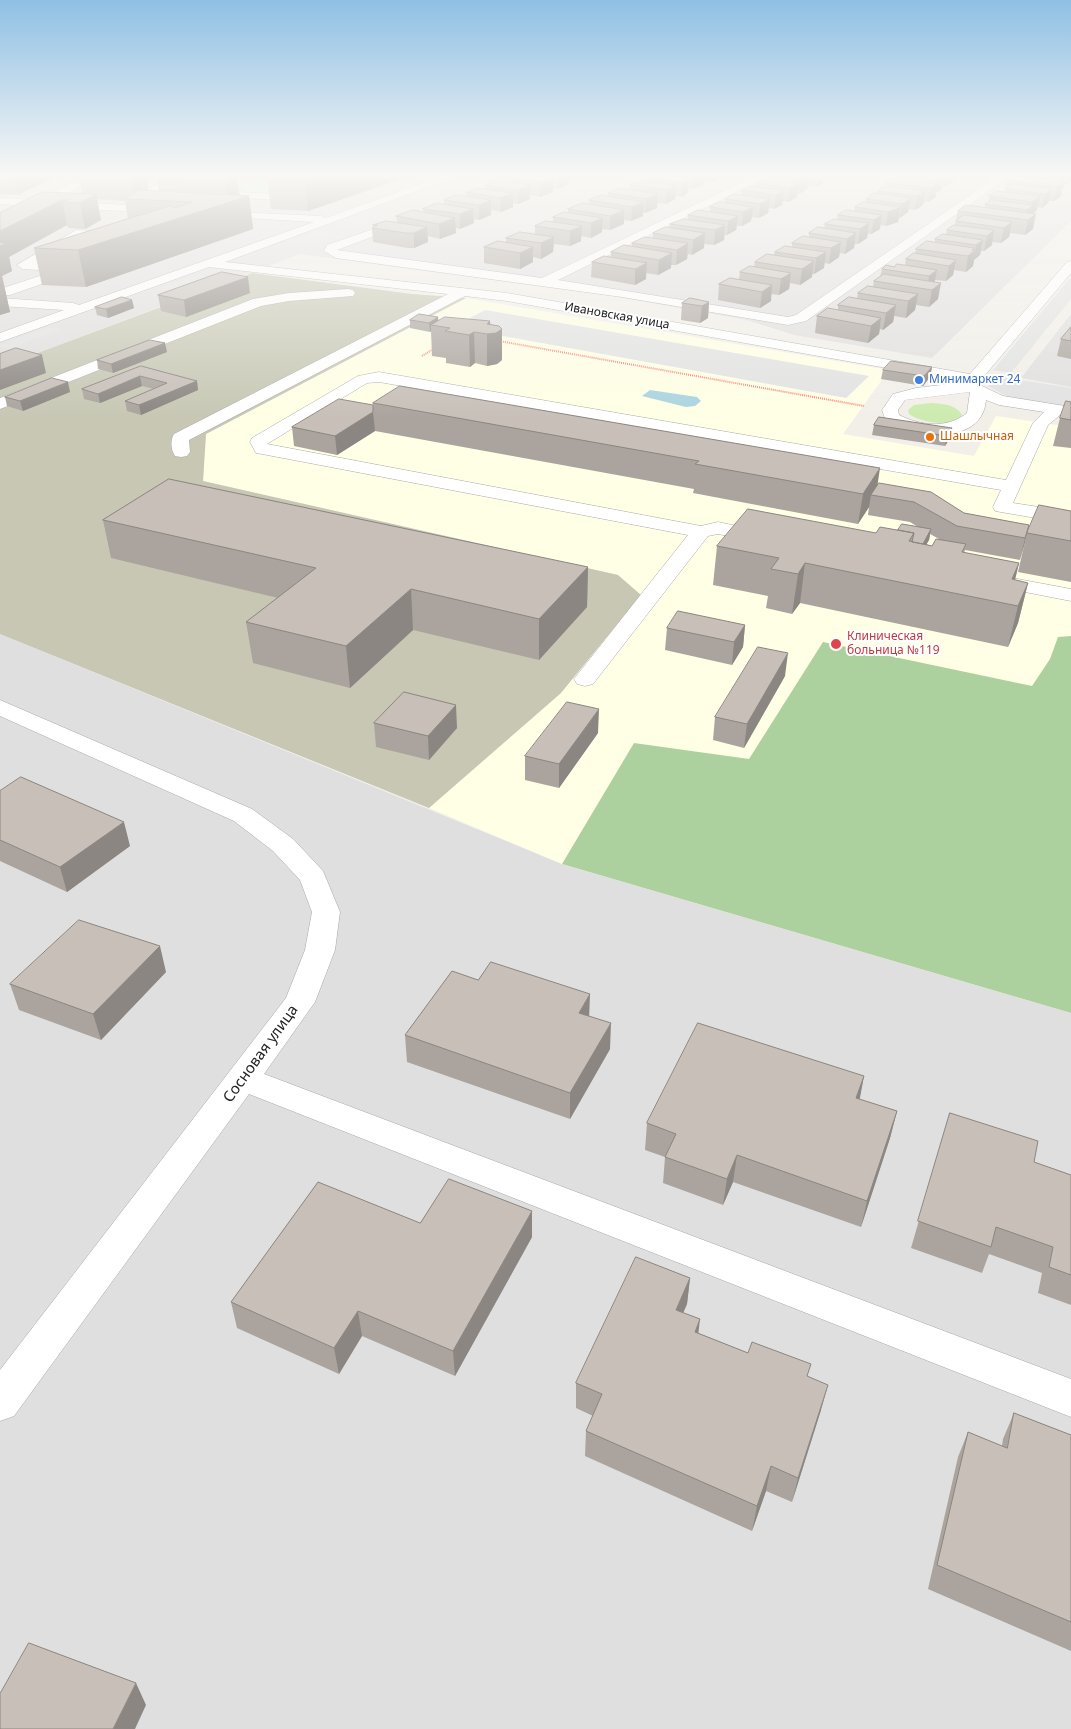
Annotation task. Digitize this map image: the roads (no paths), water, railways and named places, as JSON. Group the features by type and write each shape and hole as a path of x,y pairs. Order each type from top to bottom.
{"street":[{"path":"2,295 79,267 23,265 37,257"},
{"path":"210,264 230,257"},
{"path":"356,257 622,293 773,320 795,320 801,318 889,257"},
{"path":"545,282 597,257"},
{"name":"Ивановская улица","path":"0,338 210,264 463,292 534,302 975,386 999,400 1064,411"},
{"path":"975,386 916,393 899,397 890,410 892,418 900,423 929,428 952,428 962,426 974,416 977,405 975,386 1071,265"},
{"path":"181,452 180,438 463,292"},
{"path":"0,404 258,302 289,296 348,293 444,303"},
{"path":"2,295 110,299"},
{"path":"2,295 84,308"},
{"path":"785,541 718,528 702,532 262,449 258,442 363,379 379,377 1012,486"},
{"path":"1064,411 1042,423 1012,486 1002,515 1071,518"},
{"path":"585,679 702,532"},
{"path":"998,558 997,567 978,578 1071,595"},
{"name":"Сосновая улица","path":"0,706 243,815 283,844 313,878 326,912 320,950 300,1002 0,1402"},
{"path":"244,1079 1071,1398"}],"water":[{"path":"650,390 697,397 701,401 695,406 686,407 642,396"}],"place":[{"name":"Минимаркет 24","path":"919,380"},
{"name":"Шашлычная","path":"930,437"},
{"name":"Клиническая больница №119","path":"836,644"}]}
